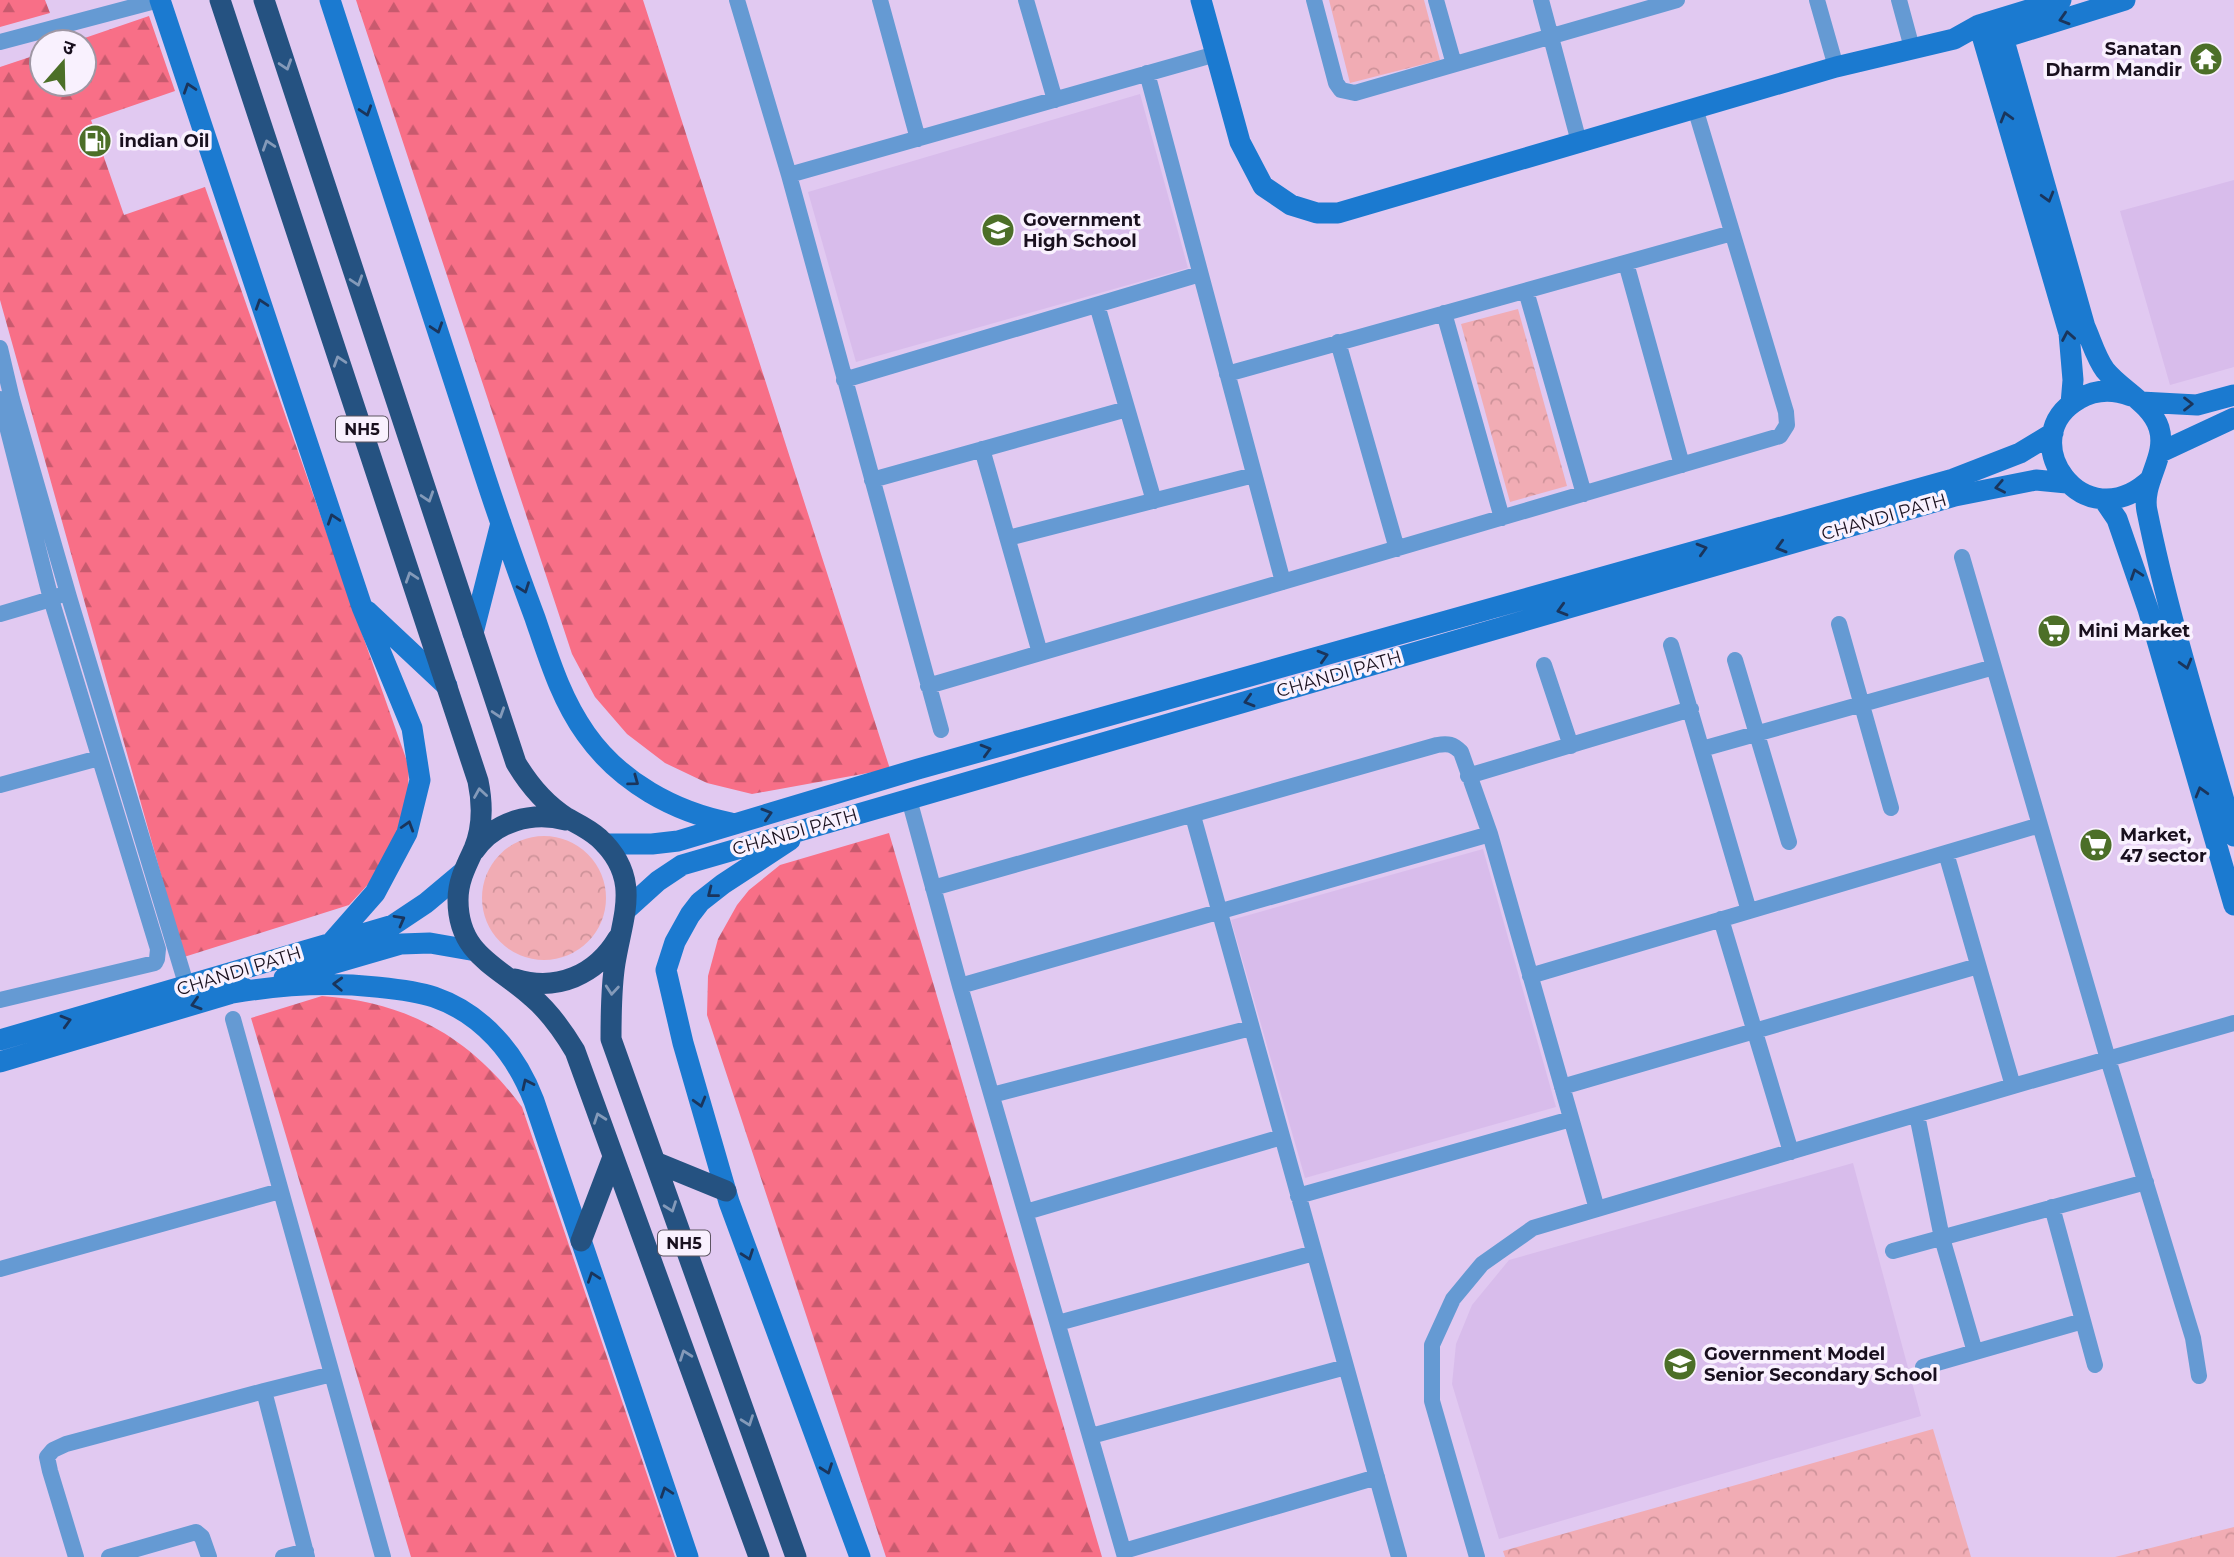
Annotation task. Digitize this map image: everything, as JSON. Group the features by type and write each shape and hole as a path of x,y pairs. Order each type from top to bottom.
{"highway":[{"name":"NH5","path":"220,0 478,781 482,797 481,824 459,887 460,916 464,931 476,951 490,966 533,997 575,1051 759,1557"},
{"name":"NH5","path":"264,0 516,763 533,789 562,814 583,826 605,844 621,867 626,888 625,916 612,987 611,1039 796,1557"},
{"name":"NH5","path":"466,866 488,836 513,821 528,817 556,817 583,826"},
{"name":"NH5","path":"503,974 524,982 547,984 576,978 601,961 611,950 625,916"},
{"path":"581,1241 613,1157"},
{"path":"655,1162 726,1191"}],"street":[{"path":"0,42 160,0 362,607 412,728 420,779 407,832 375,892 331,943"},
{"path":"330,0 500,523 562,696 587,737 620,771 655,796 693,814 734,824"},
{"path":"737,0 789,175 941,730"},
{"path":"880,0 918,139"},
{"path":"1026,0 1055,100"},
{"path":"1201,0 1240,142 1263,186 1292,205 1317,213 1338,212 1836,67 2125,0"},
{"path":"1314,0 1332,74 1341,90 1355,93 1551,36 1647,4 1677,0"},
{"path":"1436,0 1454,64"},
{"path":"1541,0 1579,142"},
{"path":"1817,0 1836,67"},
{"path":"1899,0 1912,48"},
{"path":"1990,32 2061,0"},
{"path":"1990,32 2085,327 2104,369 2150,411 2159,428 2161,452 2151,479 2146,507 2170,609 2234,836"},
{"path":"1990,32 2069,333 2073,380 2071,404"},
{"path":"789,175 1216,54"},
{"path":"1147,73 1283,582"},
{"path":"928,686 1780,436 1787,425 1786,412 1695,108"},
{"path":"1227,374 1732,233"},
{"path":"1626,263 1682,465"},
{"path":"844,380 1200,274"},
{"path":"1526,291 1584,494"},
{"path":"1097,305 1154,501"},
{"path":"1444,313 1502,518"},
{"path":"1338,342 1397,549"},
{"path":"0,348 12,399 68,592 187,987"},
{"path":"2151,479 2124,497 2104,500 2082,494 2067,483 2055,462 2052,445 2057,421 2071,404 2089,393 2111,391 2136,399 2197,405 2234,395"},
{"path":"0,398 51,599 158,949 155,963 0,1000"},
{"path":"872,480 1127,409"},
{"path":"2161,452 2234,418"},
{"name":"CHANDI PATH","path":"605,844 678,841 919,769 1953,479 2020,453 2053,433"},
{"path":"982,449 1040,653"},
{"path":"1008,538 1254,475"},
{"name":"CHANDI PATH","path":"625,916 658,881 682,865 1955,496 2036,480 2067,483"},
{"path":"2104,500 2116,519 2148,609 2233,894"},
{"path":"473,633 500,523"},
{"path":"1962,557 2108,1059 2193,1338 2200,1376"},
{"path":"0,614 68,592"},
{"path":"362,607 447,686"},
{"path":"1839,624 1891,808"},
{"path":"1671,645 1749,911"},
{"path":"1735,660 1789,842"},
{"path":"1544,665 1571,746"},
{"path":"1702,749 1994,667"},
{"path":"1468,776 1691,709"},
{"path":"933,888 1447,743 1455,746 1461,752 1490,834 1597,1209"},
{"path":"0,785 99,758"},
{"path":"909,799 960,986 1124,1554 1377,1477"},
{"path":"1193,816 1399,1557"},
{"path":"1530,976 2040,825"},
{"path":"809,828 700,902 678,935 666,970 683,1043 726,1191 860,1557"},
{"path":"960,986 1490,834"},
{"path":"1946,853 2013,1086"},
{"name":"CHANDI PATH","path":"0,1040 393,925 426,903 466,866"},
{"path":"1721,919 1791,1152"},
{"name":"CHANDI PATH","path":"0,1062 401,944 430,943 476,951"},
{"path":"1562,1087 1978,965"},
{"path":"233,993 298,985 363,986 432,996 468,1015 499,1041 528,1085 688,1557"},
{"path":"233,1019 383,1557"},
{"path":"1476,1557 1432,1401 1432,1345 1452,1299 1482,1264 1533,1228 2234,1023"},
{"path":"992,1095 1251,1028"},
{"path":"1917,1115 1942,1238 1975,1352"},
{"path":"1298,1196 1571,1119"},
{"path":"1026,1212 1282,1137"},
{"path":"1893,1251 2146,1182"},
{"path":"0,1269 280,1191"},
{"path":"2052,1208 2095,1366"},
{"path":"1058,1323 1314,1252"},
{"path":"1923,1367 2083,1321"},
{"path":"1091,1436 1346,1367"},
{"path":"76,1557 50,1471 47,1457 53,1450 66,1444 331,1374"},
{"path":"264,1391 307,1554 283,1557"},
{"path":"110,1557 195,1532 202,1537 209,1557"}],"shaded area":[{"name":"Government High School","path":"1140,94 1188,268 856,362 808,192"},
{"path":"2234,180 2234,367 2170,385 2120,211"},
{"path":"1483,849 1556,1107 1305,1178 1231,920"},
{"name":"Government Model Senior Secondary School","path":"1853,1163 1921,1416 1499,1539 1452,1384 1456,1344 1472,1305 1509,1260"}],"green space":[{"path":"0,0 45,0 50,13 0,27"},
{"path":"356,0 643,0 890,769 752,794 707,783 665,763 627,734 595,697 572,654"},
{"path":"1329,0 1424,0 1440,60 1350,83"},
{"path":"149,16 175,91 91,120 124,215 205,187 409,767 408,788 399,829 373,879 349,905 184,957 0,300 0,67 28,58 28,98 98,98 98,33"},
{"path":"1518,309 1567,486 1510,502 1461,324"},
{"path":"889,833 1102,1557 886,1557 707,1015 708,976 718,939 737,905 749,890 780,865"},
{"path":"544,836 568,841 588,854 601,874 606,898 601,922 588,942 568,955 544,960 520,955 500,942 487,922 482,898 487,874 500,854 520,841"},
{"path":"322,996 382,1006 435,1028 481,1061 522,1107 675,1557 411,1557 251,1018"},
{"path":"1933,1429 1971,1557 1505,1557 1503,1551"},
{"path":"2234,1527 2234,1557 2115,1557"}],"place":[{"name":"Sanatan Dharm Mandir","path":"2206,59"},
{"name":"indian Oil","path":"95,141"},
{"name":"Government High School","path":"998,230"},
{"name":"Mini Market","path":"2054,631"},
{"name":"Market, 47 sector","path":"2096,845"},
{"name":"Government Model Senior Secondary School","path":"1680,1364"}]}
